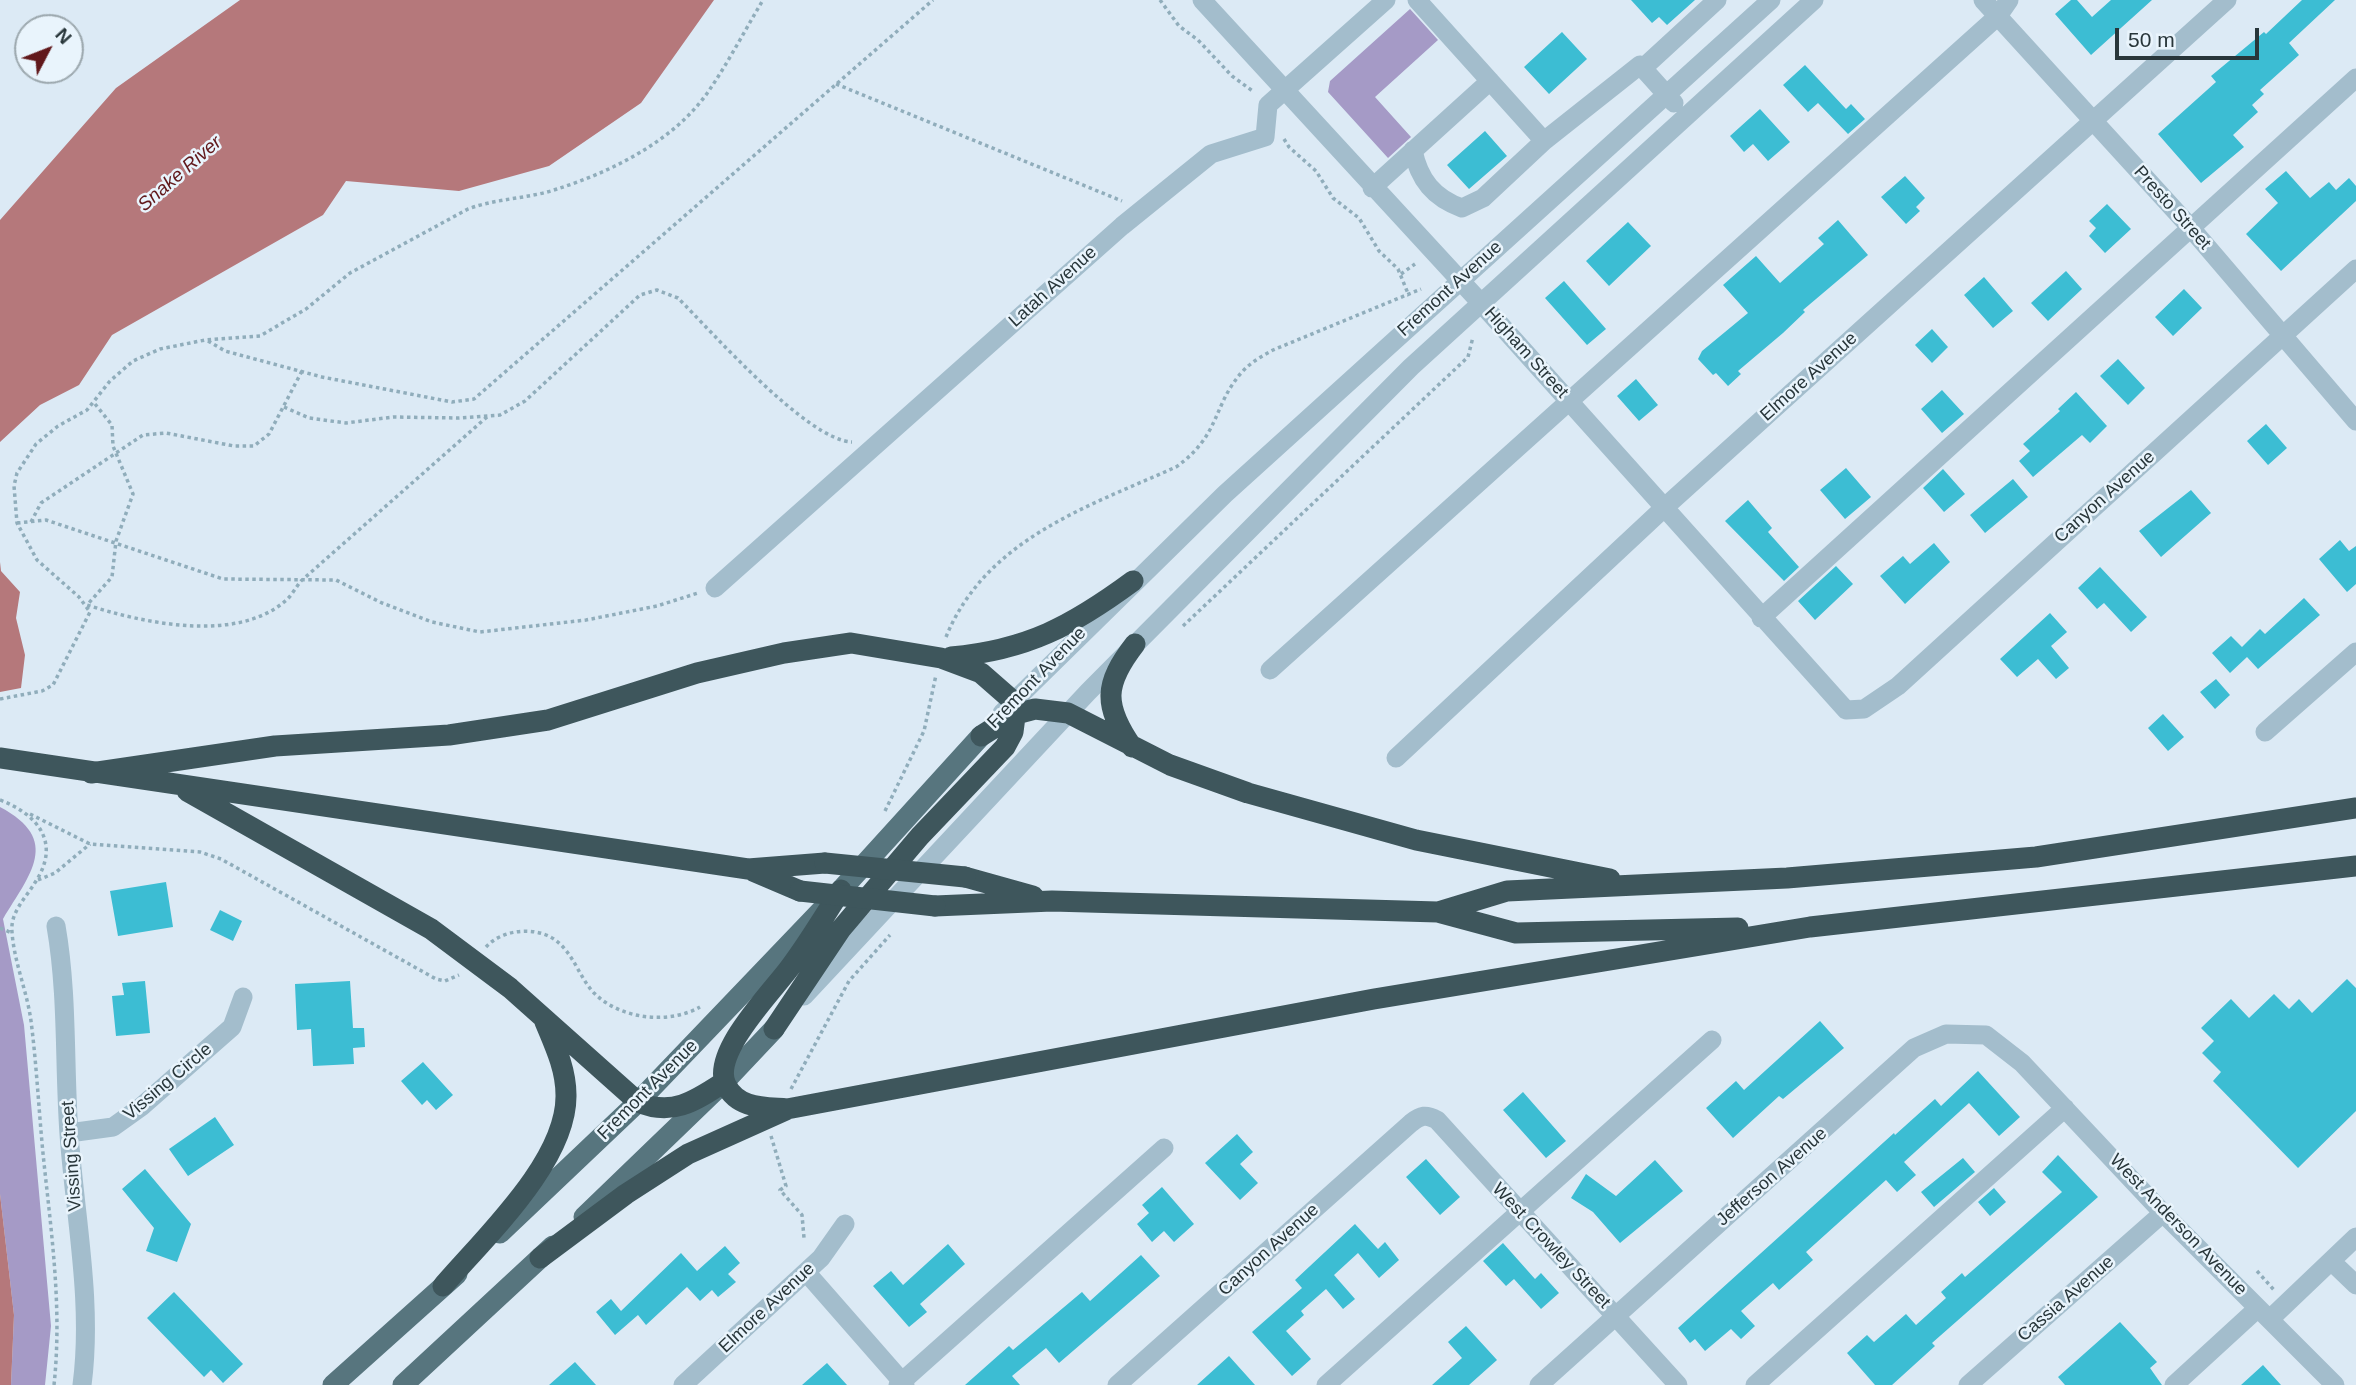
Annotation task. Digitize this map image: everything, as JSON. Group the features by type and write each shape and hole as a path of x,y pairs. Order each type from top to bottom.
{"highway":[{"path":"941,657 998,652 1050,634 1087,615 1133,581"},
{"path":"91,773 275,746 449,735 548,720 697,673 784,653 851,643 941,657 981,673 1015,708 1013,732 1005,747 920,836 841,929 774,1029"},
{"path":"1133,748 1119,728 1110,698 1119,664 1135,644"},
{"path":"981,736 1015,708 1068,713 1133,748 1248,793 1416,840 1643,886"},
{"path":"0,758 748,869 825,863 965,877 1052,901"},
{"path":"175,785 431,929 510,988 638,1102 655,1110 675,1109 696,1101 724,1083"},
{"path":"1438,912 1507,891 1643,886 1894,870 2036,857 2350,808"},
{"path":"541,1258 626,1194 688,1154 787,1110 1374,999 1810,927 2356,866"},
{"path":"748,869 800,891 935,906 1052,901 1438,912 1516,933 1810,927"},
{"path":"787,1110 748,1105 735,1098 724,1083 725,1067 746,1020 790,968 842,890"},
{"path":"443,1286 542,1168 559,1134 566,1096 565,1084 561,1060 543,1017"}],"main road":[{"name":"Fremont Avenue","path":"333,1385 443,1286 638,1102 842,890 981,736"},
{"name":"Fremont Avenue","path":"403,1385 724,1083 774,1029"}],"street":[{"name":"Higham Street","path":"1202,0 1480,302 1846,710"},
{"path":"1268,105 1385,0"},
{"path":"1417,0 1544,141"},
{"path":"1643,68 1717,0"},
{"name":"Fremont Avenue","path":"1015,708 1133,581 1771,0"},
{"name":"Fremont Avenue","path":"774,1029 1068,713 1411,367 1814,0"},
{"name":"Presto Street","path":"1983,0 2003,8 2092,121 2190,227 2356,421"},
{"name":"Elmore Avenue","path":"1396,758 1665,507 2227,0"},
{"path":"1270,670 2003,8"},
{"path":"1413,150 1424,181 1436,195 1462,208 1483,198 1544,141 1640,65 1685,117"},
{"path":"1761,618 2356,78"},
{"path":"1373,188 1490,81"},
{"name":"Latah Avenue","path":"715,588 1147,206 1211,154 1265,137 1268,105"},
{"name":"Canyon Avenue","path":"1846,710 1864,709 1898,686 2356,269"},
{"path":"2265,732 2356,652"},
{"name":"Vissing Street","path":"56,926 63,981 69,1133 87,1348 82,1385"},
{"name":"Vissing Circle","path":"69,1133 113,1127 141,1107 232,1027 243,997"},
{"name":"Jefferson Avenue","path":"1539,1385 1914,1048 1946,1034 1986,1035 2022,1063"},
{"path":"1326,1385 1712,1040"},
{"name":"West Anderson Avenue","path":"2022,1063 2163,1213 2335,1385"},
{"path":"1755,1385 2065,1108"},
{"name":"Canyon Avenue","path":"1117,1385 1420,1115"},
{"name":"West Crowley Street","path":"1420,1115 1428,1115 1437,1120 1678,1385"},
{"path":"806,1272 902,1384 1164,1147"},
{"name":"Cassia Avenue","path":"1968,1385 2163,1213"},
{"name":"Elmore Avenue","path":"683,1385 821,1258 845,1224"},
{"path":"2174,1385 2331,1261 2356,1237"},
{"path":"2331,1261 2356,1285"}],"path":[{"path":"488,416 300,580 285,601 260,617 202,628 131,619 87,605 37,560 17,523 14,486 22,462 46,436 95,404 110,381 133,361 160,349 205,340 260,336 306,309 350,273 468,209 595,177 643,151 677,125 708,93 763,0"},
{"path":"205,340 225,351 302,371 452,402 474,399 933,0"},
{"path":"1160,0 1179,26 1198,40 1232,76 1246,84 1268,105 1281,123 1289,147 1316,171 1334,198 1359,218 1371,241 1401,274 1409,296"},
{"path":"836,84 1110,199 1147,206"},
{"path":"1401,274 1415,264"},
{"path":"883,815 924,731 941,657 955,614 973,589 1019,544 1051,524 1176,467 1188,458 1210,433 1234,383 1253,361 1273,349 1409,296 1423,288"},
{"path":"284,407 309,418 346,423 393,417 500,415 525,401 640,295 657,290 678,298 783,403 839,442 879,442"},
{"path":"1181,628 1468,358 1473,334"},
{"path":"31,522 41,503 144,435 166,433 234,446 254,446 269,434 302,371"},
{"path":"87,605 112,577 116,541 133,494 113,446 112,425 95,404"},
{"path":"17,523 46,520 116,541 223,579 337,580 382,603 432,622 480,632 586,620 657,606 715,588"},
{"path":"0,699 42,691 53,685 87,621 90,612 87,605"},
{"path":"0,800 90,844 200,852 221,859 436,979 445,981 462,973"},
{"path":"30,814 44,837 46,851 38,880 13,916 12,933 31,1019 56,1277 59,1335 54,1385"},
{"path":"38,880 55,873 90,844"},
{"path":"0,928 12,933"},
{"path":"481,953 493,940 508,934 542,934 558,942 595,993 614,1007 637,1016 664,1017 680,1015 704,1004"},
{"path":"778,1132 770,1138 786,1186 780,1190 802,1214 804,1238"},
{"path":"2257,1271 2276,1292"}],"shaded area":[{"path":"1410,9 1438,40 1375,97 1411,137 1388,158 1328,92 1330,81"},
{"path":"0,807 19,819 30,832 35,845 35,858 30,872 3,919 24,1025 51,1326 45,1385 11,1385 14,1315 0,1194"}],"water":[{"name":"Snake River","path":"240,0 714,0 641,103 549,166 459,191 346,181 323,215 112,335 79,385 40,405 0,442 0,220 116,88"},
{"path":"0,562 1,571 20,592 16,618 25,655 21,688 0,692"},
{"path":"0,1194 14,1315 11,1385 0,1385"}],"building":[{"path":"1631,0 1695,0 1667,25 1659,17 1652,23"},
{"path":"2071,0 2077,0 2092,17 2111,0 2152,0 2091,55 2055,14"},
{"path":"2302,0 2335,0 2289,43 2299,55 2260,90 2264,94 2252,105 2258,112 2233,135 2244,147 2201,183 2158,134 2216,82 2211,76 2264,32 2266,34"},
{"path":"1562,32 1587,59 1549,94 1524,67"},
{"path":"1805,65 1846,109 1851,104 1865,119 1848,134 1818,103 1808,112 1783,85"},
{"path":"1760,109 1790,142 1768,161 1753,144 1744,152 1730,136"},
{"path":"1485,131 1507,156 1469,189 1447,165"},
{"path":"2286,171 2310,198 2329,182 2336,190 2349,178 2356,186 2356,201 2281,271 2246,234 2278,203 2265,189"},
{"path":"1905,176 1925,198 1916,207 1920,211 1906,224 1881,197"},
{"path":"2107,204 2131,229 2105,253 2089,236 2096,228 2089,221"},
{"path":"1838,220 1868,255 1803,310 1805,312 1783,333 1738,371 1741,374 1728,386 1698,359 1702,351 1748,313 1723,285 1756,256 1780,283 1824,244 1818,238"},
{"path":"1628,222 1651,246 1609,286 1586,261"},
{"path":"2066,271 2082,289 2048,321 2031,303"},
{"path":"1984,277 2013,311 1993,328 1964,295"},
{"path":"1564,281 1606,329 1587,345 1545,298"},
{"path":"2184,289 2202,308 2173,336 2155,317"},
{"path":"1932,329 1948,347 1932,363 1915,345"},
{"path":"2118,359 2145,388 2128,405 2100,376"},
{"path":"1636,379 1658,405 1639,421 1617,396"},
{"path":"1942,390 1964,414 1942,433 1921,409"},
{"path":"2076,392 2107,426 2090,443 2082,435 2033,477 2019,461 2030,451 2023,444 2060,411 2058,409"},
{"path":"2266,424 2287,448 2268,465 2247,441"},
{"path":"1846,468 1871,497 1845,519 1820,490"},
{"path":"1943,469 1965,494 1944,512 1923,488"},
{"path":"2013,479 2028,497 1985,533 1970,515"},
{"path":"2191,490 2211,513 2161,557 2139,531"},
{"path":"1748,500 1772,528 1768,532 1799,567 1784,581 1725,521"},
{"path":"2340,540 2349,551 2356,546 2356,584 2347,592 2319,559"},
{"path":"1934,543 1950,562 1905,604 1880,576 1903,556 1910,564"},
{"path":"1836,566 1853,584 1815,620 1798,601"},
{"path":"2100,567 2147,617 2131,632 2104,603 2097,609 2078,588"},
{"path":"2304,598 2320,615 2258,669 2247,657 2230,673 2212,653 2231,636 2242,647 2260,629 2265,634"},
{"path":"2050,613 2067,632 2051,646 2069,668 2056,679 2038,659 2017,677 2000,659"},
{"path":"2216,679 2230,695 2215,709 2200,692"},
{"path":"2163,714 2184,737 2168,751 2148,728"},
{"path":"166,882 173,927 118,936 110,891"},
{"path":"220,910 242,921 233,941 210,930"},
{"path":"2347,979 2356,988 2356,1111 2298,1168 2213,1081 2221,1072 2202,1053 2214,1041 2201,1028 2231,999 2249,1018 2274,994 2289,1009 2299,999 2312,1013"},
{"path":"145,981 150,1033 116,1036 112,996 124,995 122,983"},
{"path":"350,981 353,1028 364,1028 365,1047 353,1048 354,1064 313,1066 311,1029 297,1030 295,984"},
{"path":"1820,1021 1844,1048 1783,1099 1779,1096 1733,1138 1706,1108 1736,1081 1744,1090"},
{"path":"423,1062 453,1095 436,1110 427,1100 422,1105 401,1081"},
{"path":"1978,1071 2020,1117 1999,1136 1969,1103 1904,1162 1916,1175 1897,1192 1886,1180 1806,1252 1813,1260 1779,1290 1773,1283 1741,1311 1755,1326 1741,1339 1731,1329 1705,1351 1695,1339 1690,1343 1678,1328 1894,1133 1895,1135 1935,1099 1941,1106"},
{"path":"1523,1092 1566,1141 1546,1158 1503,1110"},
{"path":"215,1117 234,1145 188,1176 169,1149"},
{"path":"1237,1134 1253,1152 1240,1164 1258,1183 1240,1200 1205,1163"},
{"path":"2058,1155 2098,1197 1932,1343 1935,1346 1892,1385 1875,1385 1847,1353 1867,1335 1874,1342 1906,1314 1916,1325 1946,1298 1941,1292 1962,1273 1965,1277 2062,1192 2042,1172"},
{"path":"1963,1158 1975,1172 1934,1207 1921,1192"},
{"path":"1426,1159 1460,1197 1440,1215 1406,1177"},
{"path":"1655,1160 1683,1191 1620,1243 1593,1212 1571,1198 1586,1174 1616,1196"},
{"path":"145,1169 191,1224 177,1262 146,1251 154,1228 122,1189"},
{"path":"1162,1187 1194,1224 1174,1242 1164,1231 1152,1242 1137,1224 1149,1213 1142,1205"},
{"path":"1994,1188 2006,1202 1990,1216 1978,1202"},
{"path":"1355,1224 1378,1249 1385,1242 1399,1260 1379,1278 1358,1253 1334,1275 1355,1299 1343,1309 1326,1289 1301,1311 1304,1315 1286,1331 1311,1359 1292,1376 1252,1332 1302,1288 1295,1280"},
{"path":"1503,1243 1535,1279 1541,1273 1559,1293 1541,1309 1514,1279 1506,1286 1483,1261"},
{"path":"948,1244 965,1264 920,1304 927,1312 909,1327 873,1286 891,1271 903,1285"},
{"path":"725,1246 740,1263 728,1274 736,1282 718,1297 712,1290 700,1301 687,1287 646,1325 638,1315 615,1335 596,1312 611,1299 621,1311 681,1253 697,1271"},
{"path":"1141,1255 1160,1276 1059,1363 1046,1348 1012,1376 1020,1385 965,1385 1009,1346 1013,1350 1082,1292 1090,1301"},
{"path":"174,1292 243,1364 223,1383 211,1370 204,1377 147,1318"},
{"path":"2120,1322 2157,1362 2150,1368 2162,1385 2065,1385 2058,1377"},
{"path":"1466,1326 1497,1360 1469,1385 1432,1385 1462,1358 1448,1342"},
{"path":"1229,1356 1255,1385 1197,1385"},
{"path":"575,1362 596,1385 549,1385"},
{"path":"827,1363 847,1385 802,1385"},
{"path":"2263,1365 2281,1385 2241,1385"}]}
